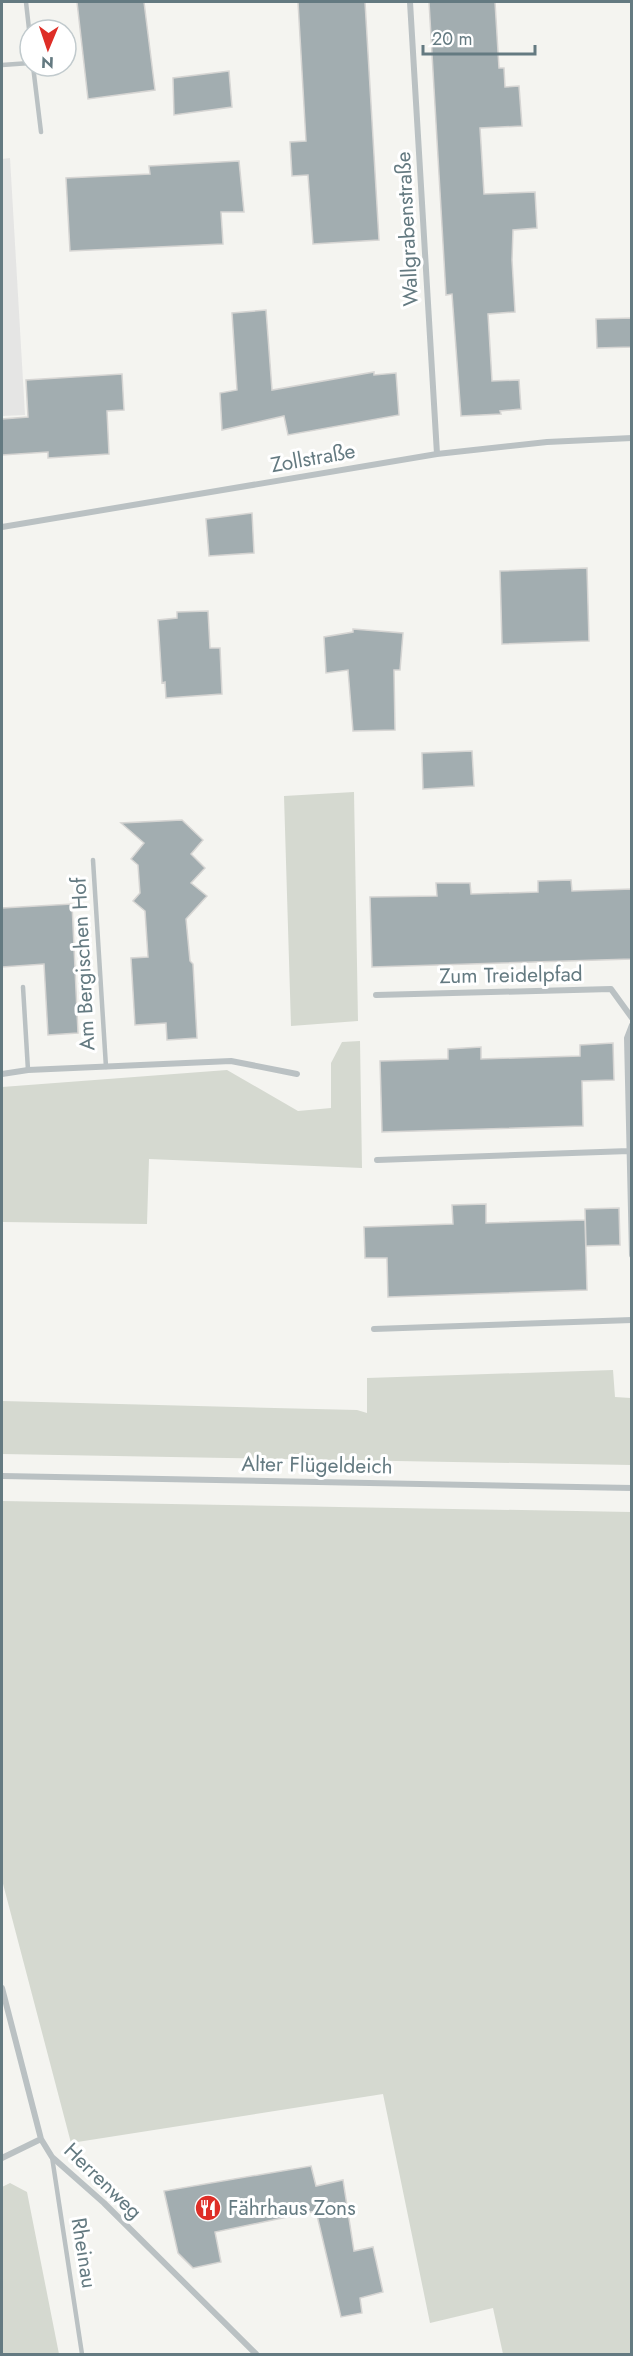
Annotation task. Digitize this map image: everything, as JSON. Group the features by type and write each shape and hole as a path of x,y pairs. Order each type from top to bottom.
{"street":[{"name":"Wallgrabenstraße","path":"411,2 437,454"},
{"name":"Zollstraße","path":"2,527 437,454 547,442 632,438"},
{"name":"Zum Treidelpfad","path":"376,994 611,989 632,1018"},
{"path":"632,1025 627,1038 632,1255"},
{"name":"Am Bergischen Hof","path":"2,1074 28,1070 231,1061 297,1074"},
{"path":"377,1160 629,1151"},
{"path":"374,1329 632,1320"},
{"name":"Alter Flügeldeich","path":"2,1476 632,1488"},
{"name":"Herrenweg","path":"2,1988 41,2139 52,2157 104,2203 255,2355"},
{"path":"2,2158 41,2139"}],"lane":[{"path":"26,2 28,18"},
{"path":"2,65 18,64"},
{"path":"34,78 41,132"},
{"name":"Am Bergischen Hof","path":"93,860 106,1067"},
{"path":"23,987 28,1070"},
{"name":"Rheinau","path":"52,2157 82,2355"}],"shaded area":[{"path":"10,158 25,415 2,416 2,159"},
{"path":"354,792 358,1021 291,1026 284,796"},
{"path":"360,1041 362,1168 149,1159 147,1224 3,1222 2,1087 227,1070 298,1111 331,1108 331,1063 342,1042"},
{"path":"613,1370 615,1397 631,1398 631,1465 2,1454 2,1401 357,1410 367,1413 367,1378"},
{"path":"2,1501 631,1512 631,2354 503,2354 493,2308 430,2323 383,2094 71,2143 2,1880"},
{"path":"10,2183 27,2192 59,2354 2,2354 2,2187"}],"building":[{"path":"77,2 144,2 155,90 88,99"},
{"path":"298,2 365,2 379,240 313,244 308,175 292,176 290,142 306,141"},
{"path":"429,2 495,2 499,68 504,68 505,87 519,86 522,126 480,128 484,194 535,192 537,228 513,230 515,312 488,314 492,381 519,380 521,409 500,411 501,414 461,416 452,294 446,295"},
{"path":"229,71 232,107 174,115 173,78"},
{"path":"239,161 244,212 221,212 223,244 70,251 66,178 150,174 149,166"},
{"path":"266,310 272,390 374,372 374,375 396,373 399,415 288,435 284,416 222,430 220,393 237,390 232,313"},
{"path":"632,318 632,347 597,348 596,319"},
{"path":"122,374 124,410 107,411 109,454 48,458 48,452 2,455 2,419 28,417 26,380"},
{"path":"252,513 254,553 209,556 206,519"},
{"path":"587,568 589,641 502,644 500,571"},
{"path":"208,611 210,648 220,648 222,694 166,698 165,682 162,683 158,620 177,618 177,612"},
{"path":"353,629 403,633 400,670 394,670 395,730 353,731 348,670 326,673 324,637 353,632"},
{"path":"472,751 474,786 423,789 422,753"},
{"path":"182,820 203,840 191,854 205,868 191,883 207,896 186,919 190,961 193,964 197,1038 167,1040 166,1023 135,1025 131,958 148,957 145,911 133,901 140,893 138,865 131,859 144,843 121,823"},
{"path":"571,880 572,891 632,889 632,959 372,967 370,897 437,896 436,883 470,883 471,894 538,892 538,881"},
{"path":"72,904 78,1033 48,1035 44,964 2,967 2,908"},
{"path":"613,1043 614,1080 582,1081 583,1126 382,1132 380,1061 448,1059 448,1049 481,1047 481,1059 580,1056 580,1045"},
{"path":"486,1204 486,1223 585,1220 587,1290 388,1297 387,1258 365,1258 364,1227 453,1224 452,1205"},
{"path":"619,1208 620,1245 586,1246 585,1209"},
{"path":"311,2166 316,2186 343,2180 354,2251 373,2247 383,2292 360,2298 362,2313 341,2317 316,2211 215,2232 221,2262 193,2268 178,2253 164,2191"}],"place":[{"name":"Fährhaus Zons","path":"208,2208"}]}
